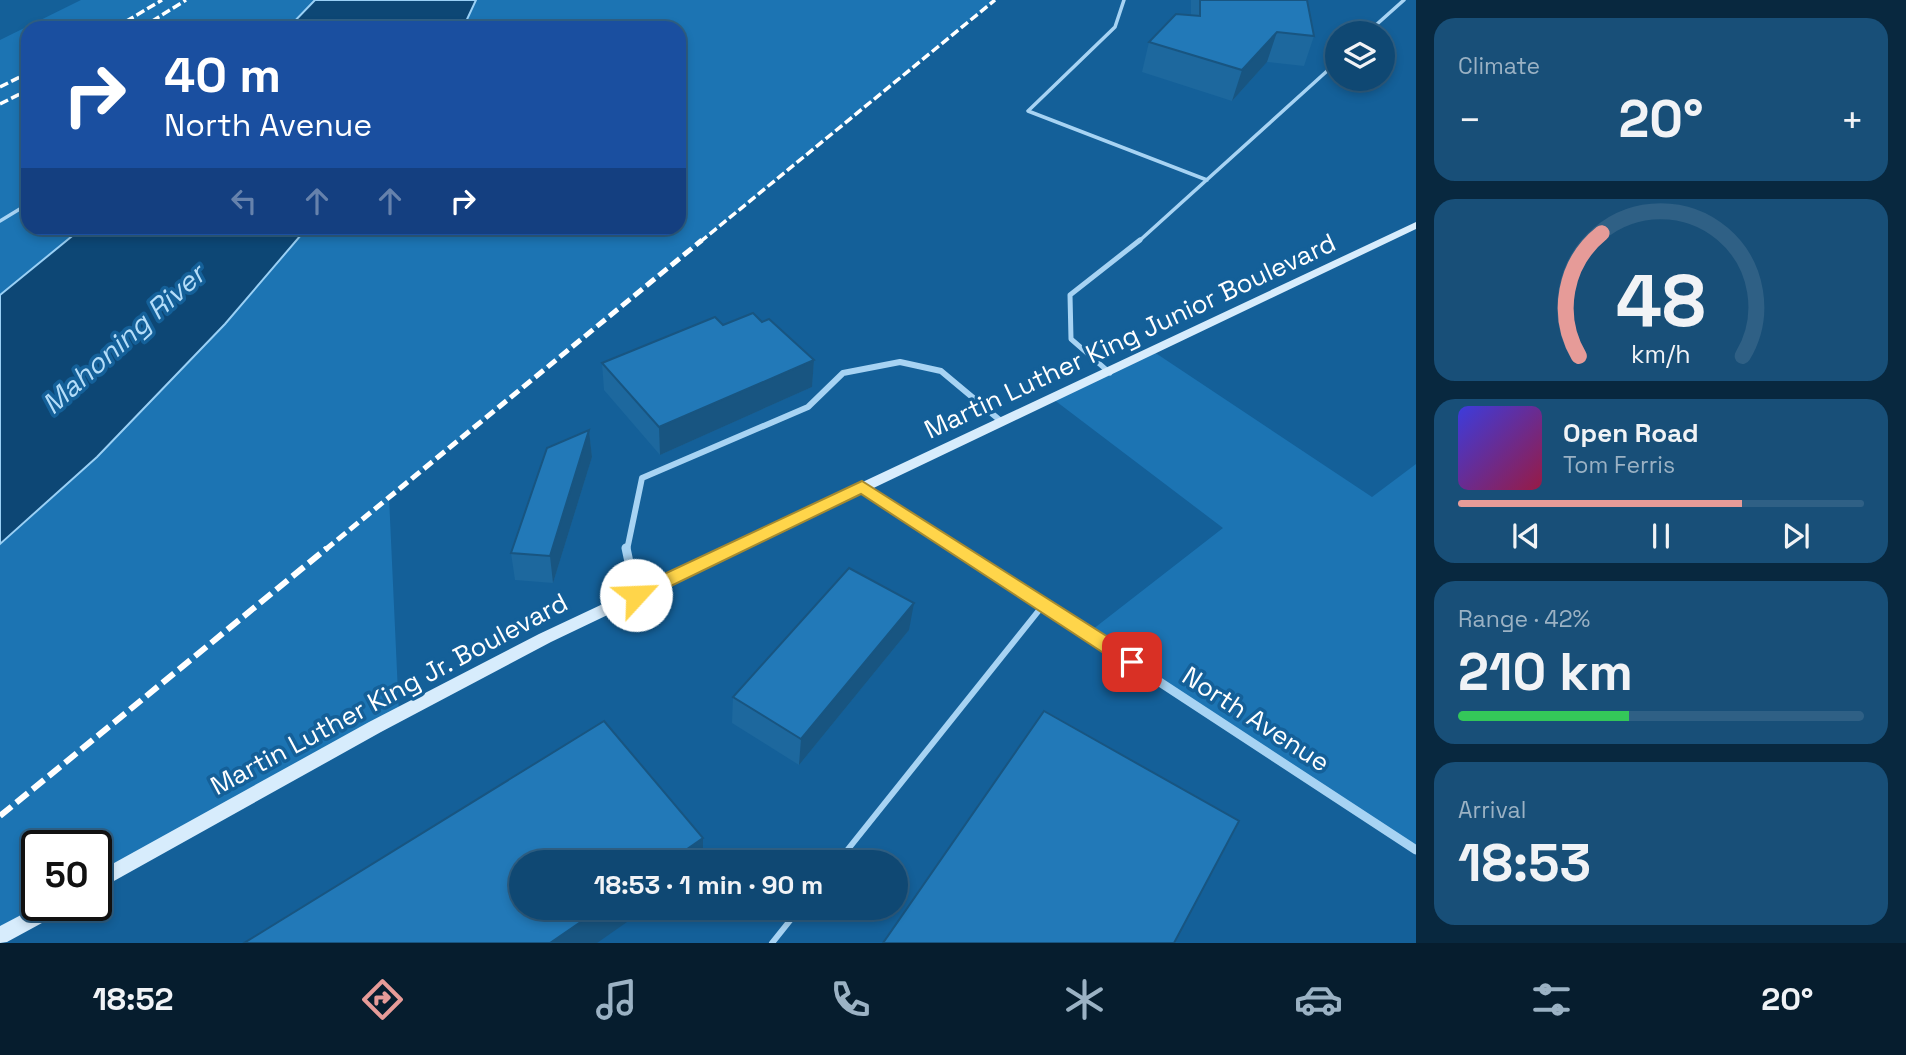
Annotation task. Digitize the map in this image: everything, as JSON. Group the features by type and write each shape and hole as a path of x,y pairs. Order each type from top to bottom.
{"main road":[{"name":"Martin Luther King Junior Boulevard","path":"862,487 1110,373 1416,225"},
{"name":"Martin Luther King Jr. Boulevard","path":"112,874 399,715 543,639 862,487"},
{"path":"0,936 28,921"}],"street":[{"path":"636,595 626,546 642,478 808,407 843,373 900,362 941,371 1002,422"},
{"name":"North Avenue","path":"862,487 1416,850"}],"lane":[{"path":"1124,0 1115,27 1028,111 1207,180"},
{"path":"1380,21 1404,0"},
{"path":"1110,373 1071,339 1070,295 1113,264 1325,73"},
{"path":"0,220 21,208"},
{"path":"847,850 1044,604"},
{"path":"772,943 790,920"}],"shaded area":[{"path":"81,0 315,0 295,21 38,21"},
{"path":"476,0 995,0 389,497 399,715 112,874 112,830 21,830 21,921 28,921 0,936 0,545 97,457 225,324 301,235 686,235 686,21 466,21"},
{"path":"21,30 21,235 73,235 0,295 0,40"},
{"path":"1154,352 1372,497 1416,464 1416,850 1088,633 1223,528 1053,399"}],"water":[{"path":"315,0 476,0 466,21 295,21"},
{"name":"Mahoning River","path":"73,235 301,235 225,324 97,457 0,544 0,295"}],"building":[{"path":"1200,0 1307,0 1314,36 1277,32 1242,70 1149,42 1176,14 1200,16"},
{"path":"753,313 762,322 769,319 814,360 659,427 602,363 715,317 723,325"},
{"path":"589,430 550,556 511,553 547,448"},
{"path":"849,568 914,603 801,739 733,697"},
{"path":"1044,711 1239,821 1174,943 883,943 899,920 908,920 908,907"},
{"path":"604,721 703,838 686,850 509,850 509,920 584,920 550,943 244,943"}],"railway":[{"path":"127,21 162,0"},
{"path":"152,21 186,0"},
{"path":"700,242 995,0"},
{"path":"0,87 21,76"},
{"path":"0,104 21,94"},
{"path":"325,550 702,240"},
{"path":"0,816 327,548"}],"route":[{"path":"636,595 778,524 862,487 1132,662"}]}
